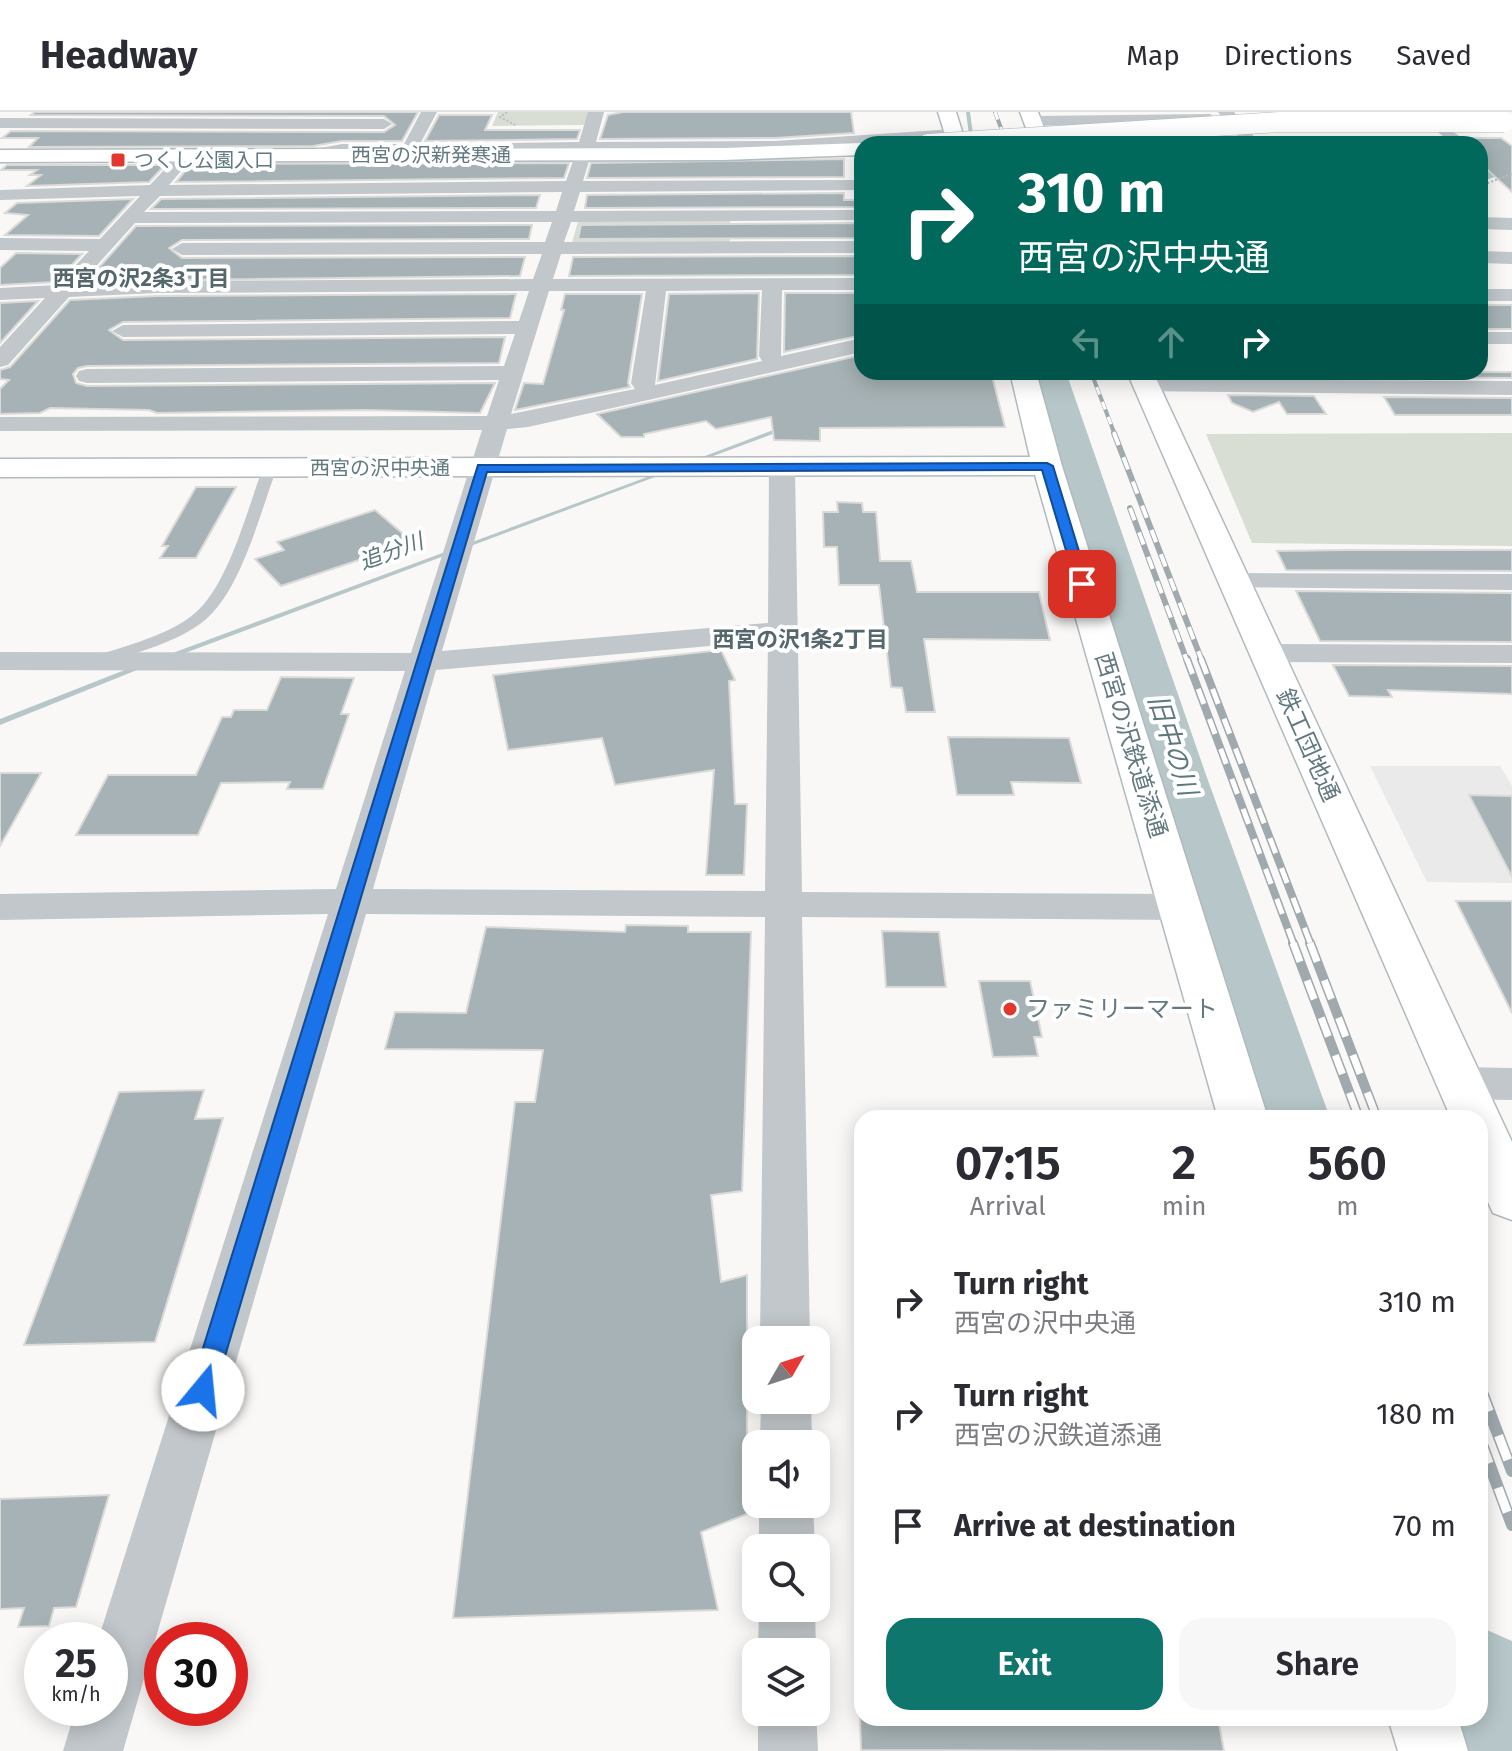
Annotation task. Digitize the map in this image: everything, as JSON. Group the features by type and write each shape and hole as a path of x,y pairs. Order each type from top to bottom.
{"street":[{"path":"947,112 955,136"},
{"path":"1038,136 1031,116 1233,120 1430,118 1512,122"},
{"path":"0,123 161,118 424,121 445,128"},
{"path":"1430,118 1452,136"},
{"path":"570,127 593,120"},
{"path":"128,1636 457,549 593,120"},
{"path":"1126,136 1233,120"},
{"path":"1233,120 1246,136"},
{"path":"409,149 424,121"},
{"path":"1056,136 1280,122 1512,122"},
{"path":"297,155 335,161 583,155 854,143"},
{"path":"297,155 342,149 409,149 583,155 854,156"},
{"name":"西宮の沢新発寒通","path":"0,156 724,154 854,149"},
{"path":"0,360 187,155"},
{"path":"0,195 854,185"},
{"path":"128,218 854,215"},
{"path":"49,425 157,287 203,218"},
{"path":"1488,223 1512,224"},
{"path":"0,244 103,245"},
{"path":"182,249 854,247"},
{"path":"1488,257 1512,258"},
{"path":"772,284 770,356 776,365"},
{"path":"0,294 157,287 854,284"},
{"path":"650,393 642,383 657,285"},
{"path":"1488,295 1512,295"},
{"path":"114,342 528,327"},
{"path":"1488,338 1512,338"},
{"path":"0,424 497,423 528,420 854,347"},
{"path":"77,388 513,373"},
{"name":"西宮の沢鉄道添通","path":"1025,380 1047,466 1241,1110"},
{"name":"鉄工団地通","path":"1143,380 1472,1109"},
{"path":"1310,380 1494,383"},
{"name":"西宮の沢中央通","path":"0,468 1047,466"},
{"path":"782,468 785,1326"},
{"path":"1234,581 1512,582"},
{"path":"0,661 423,662 782,631"},
{"path":"1266,653 1512,654"},
{"path":"0,907 351,901 1179,907"},
{"path":"1472,1109 1512,1084"},
{"name":"鉄工団地通","path":"1488,1145 1512,1198"},
{"path":"93,1751 101,1726"},
{"path":"788,1726 788,1751"},
{"path":"1425,1726 1433,1751"}],"lane":[{"path":"106,661 180,629 208,610 230,569 270,468"}],"path":[{"path":"507,112 500,117 502,120 512,125 525,124"},
{"path":"1488,183 1512,174"}],"shaded area":[{"path":"498,112 591,112 587,124 583,125 492,126"},
{"path":"730,218 730,243 572,243 578,221"},
{"path":"1512,433 1512,546 1252,543 1206,434"},
{"path":"1370,766 1500,766 1512,786 1512,883 1427,882"}],"building":[{"path":"35,112 418,112 402,141 342,141 313,146 29,147 38,138 2,138 11,131 384,132 395,125 384,116 31,115"},
{"path":"623,112 851,112 854,133 775,138 600,139 608,115"},
{"path":"439,115 492,115 485,130 580,130 577,139 425,141"},
{"path":"1488,138 1501,138 1512,146 1512,192 1488,170"},
{"path":"844,159 844,177 587,178 591,163"},
{"path":"569,163 564,178 176,182 191,164"},
{"path":"7,165 165,165 149,182 27,186 41,175 30,175 37,170 1,170"},
{"path":"844,193 844,200 854,200 854,207 585,208 587,195"},
{"path":"540,195 536,208 151,209 161,199"},
{"path":"133,199 99,236 5,235 28,215 5,213 17,203"},
{"path":"854,223 854,238 578,239 581,225"},
{"path":"532,225 529,239 182,240 169,248 182,258 525,257 520,276 87,281 136,226"},
{"path":"16,253 82,254 56,282 0,285 0,268"},
{"path":"854,256 854,275 569,276 573,257"},
{"path":"759,293 757,359 658,381 669,294"},
{"path":"785,293 854,293 854,337 784,352"},
{"path":"516,294 510,318 123,322 109,330 123,340 505,337 499,363 87,366 78,368 73,374 76,383 87,386 495,383 480,413 366,410 157,413 149,410 50,408 40,413 0,414 0,389 9,380 0,379 0,370 10,367 70,300 157,296"},
{"path":"565,294 642,294 628,383 630,387 515,410 524,383 543,384 564,310 561,310"},
{"path":"38,301 0,343 0,303"},
{"path":"1488,305 1512,305 1512,329 1488,329"},
{"path":"854,357 854,380 993,380 1005,427 820,428 820,441 774,440 771,417 716,429 706,421 644,434 644,437 621,437 597,414"},
{"path":"1488,372 1512,372 1512,378 1488,378"},
{"path":"1228,395 1314,396 1326,414 1287,414 1279,402 1253,412 1232,403"},
{"path":"1384,397 1512,398 1512,415 1395,415"},
{"path":"196,487 236,487 196,558 160,558 168,546 162,546"},
{"path":"837,502 862,503 863,512 876,512 880,561 911,561 917,592 1039,592 1050,640 924,639 935,712 906,712 902,688 891,687 879,585 839,585 837,547 824,547 823,512 838,512"},
{"path":"375,510 409,539 395,544 398,547 281,586 255,559 284,550 277,542"},
{"path":"1512,550 1512,571 1286,570 1277,551"},
{"path":"1296,591 1512,593 1512,642 1320,641"},
{"path":"721,650 735,680 729,681 735,804 747,804 744,875 706,875 714,770 615,785 602,738 508,750 493,675"},
{"path":"1333,665 1512,666 1512,694 1388,690 1392,697 1349,696"},
{"path":"281,677 354,678 341,714 349,714 323,789 287,789 290,782 221,783 198,835 76,835 108,775 196,775 222,717 231,717 234,710 267,710"},
{"path":"948,737 1069,738 1081,783 1011,782 1014,795 957,795"},
{"path":"0,773 41,773 0,846"},
{"path":"1469,795 1512,796 1512,877"},
{"path":"1456,901 1512,901 1512,1013"},
{"path":"626,925 688,926 688,932 751,932 742,1191 711,1195 721,1282 747,1275 747,1326 742,1326 742,1414 747,1414 747,1430 742,1430 742,1516 701,1532 718,1610 453,1618 515,1102 535,1102 543,1050 385,1049 395,1012 466,1013 486,927 625,932"},
{"path":"882,931 939,932 946,987 886,987"},
{"name":"ファミリーマート","path":"979,981 1030,981 1042,1037 1034,1037 1038,1056 993,1057"},
{"path":"204,1090 195,1119 223,1118 155,1342 24,1345 119,1092"},
{"path":"109,1495 76,1607 54,1608 50,1622 24,1622 24,1627 18,1627 24,1608 0,1609 0,1499"},
{"path":"860,1726 1219,1726 1224,1751 861,1750"}],"waterway":[{"path":"968,112 971,136"},
{"name":"旧中の川","path":"1488,171 1512,162"},
{"name":"旧中の川","path":"1052,380 1179,772 1294,1110"},
{"name":"追分川","path":"695,461 784,428"},
{"name":"追分川","path":"166,657 668,471"},
{"name":"追分川","path":"0,722 143,666"},
{"name":"旧中の川","path":"1488,1696 1506,1751"}],"railway":[{"path":"995,112 1004,136"},
{"path":"1094,380 1115,435"},
{"path":"1114,433 1202,661"},
{"path":"1130,508 1187,661"},
{"path":"1187,659 1294,945"},
{"path":"1201,659 1311,945"},
{"path":"1293,943 1356,1110"},
{"path":"1310,943 1374,1110"},
{"path":"1488,1408 1512,1471"},
{"path":"1488,1460 1512,1525"}],"place":[{"name":"つくし公園入口","path":"118,160"},
{"name":"ファミリーマート","path":"1010,1009"}],"district":[{"name":"西宮の沢2条3丁目","path":"141,278"},
{"name":"西宮の沢1条2丁目","path":"800,639"}],"route":[{"path":"203,1390 482,468 1047,466 1082,584"}]}
